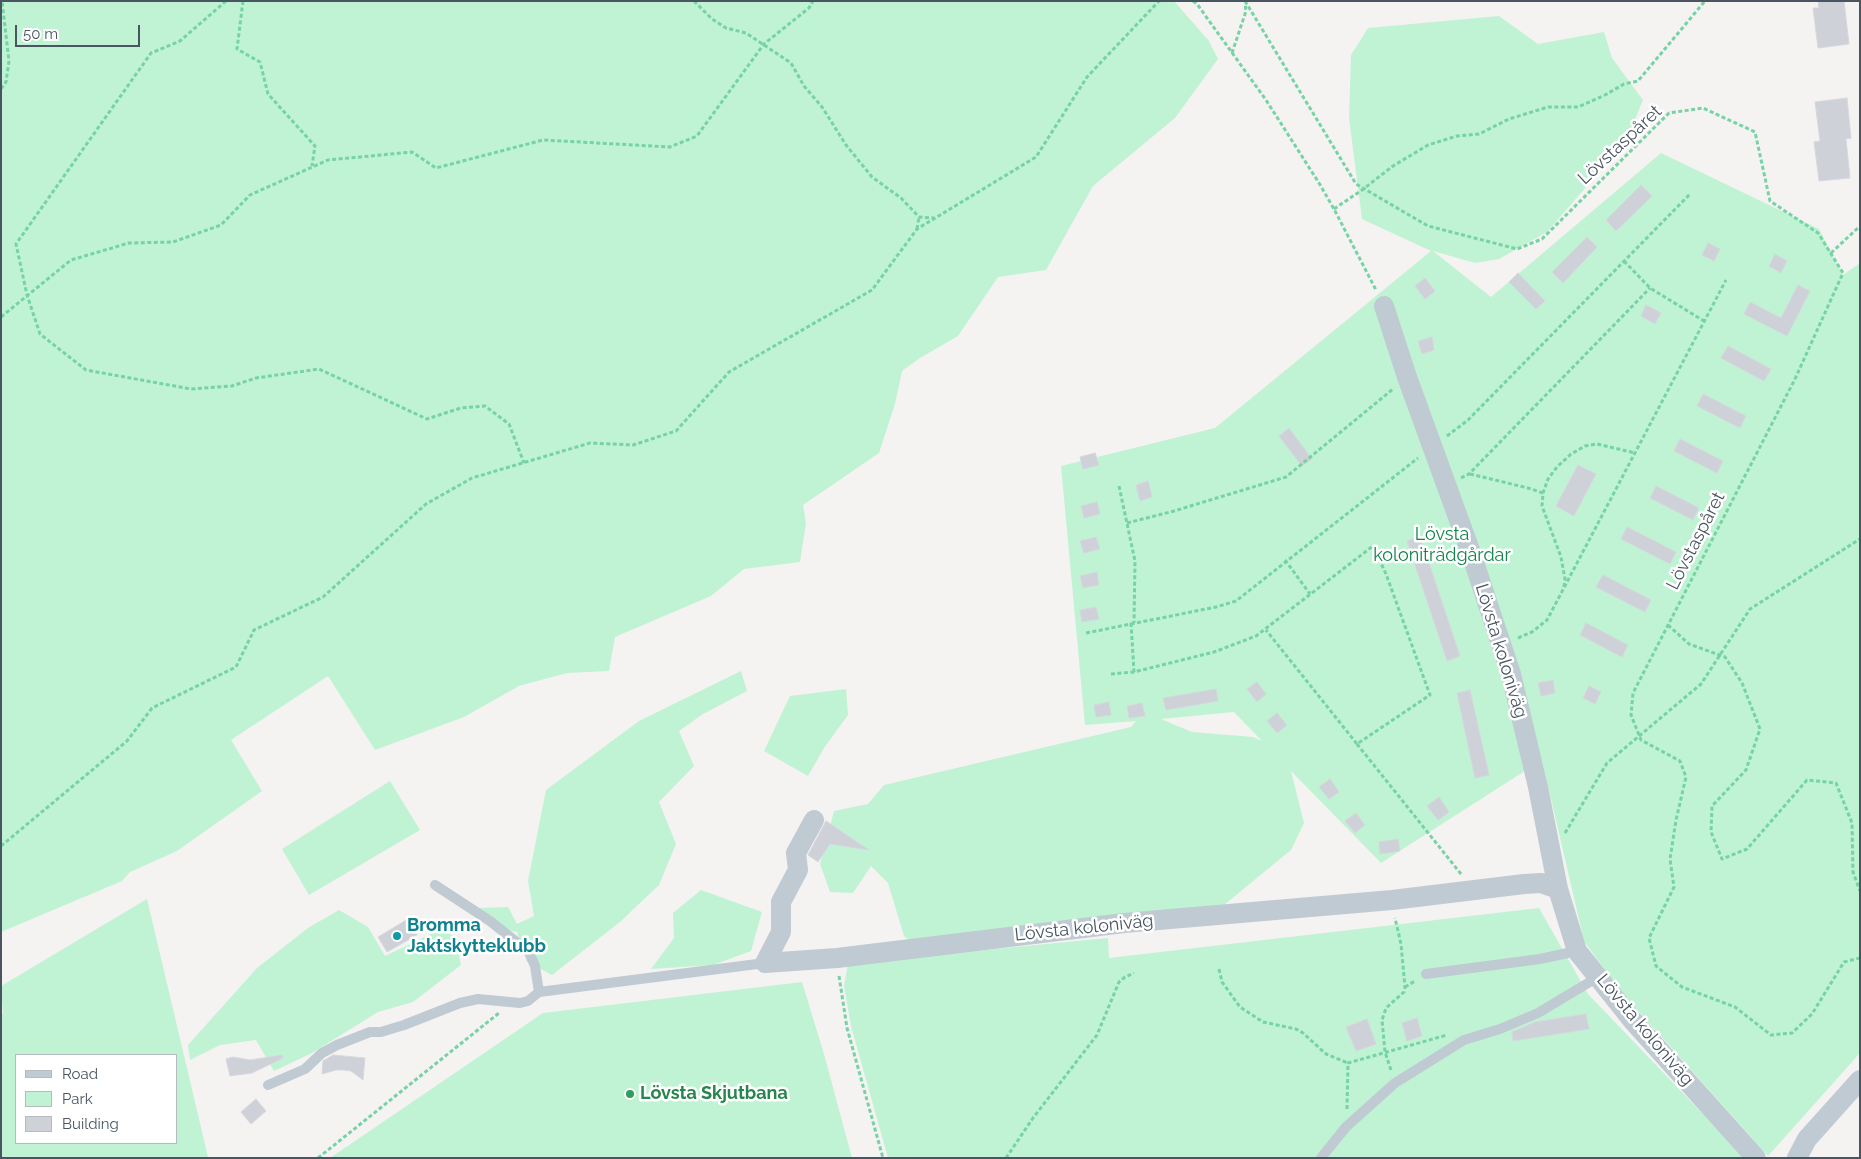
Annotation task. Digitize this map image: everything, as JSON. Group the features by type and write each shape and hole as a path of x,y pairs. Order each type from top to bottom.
{"street":[{"name":"Lövsta koloniväg","path":"1384,306 1510,674 1558,889 1578,951 1633,1021 1756,1158"},
{"path":"765,963 780,932 781,902 798,870 796,853 814,820"},
{"name":"Lövsta koloniväg","path":"765,963 837,958 1124,923 1303,913 1392,900 1479,895 1541,883 1558,889"},
{"path":"1797,1158 1807,1139 1860,1080"}],"lane":[{"path":"435,886 490,921 529,952 535,966 539,992"},
{"path":"1426,974 1540,959 1578,951"},
{"path":"268,1085 305,1069 322,1053 337,1044 370,1032 381,1032 404,1025 460,1003 478,999 520,1003 528,1001 539,992 765,963"},
{"path":"1321,1158 1346,1127 1395,1083 1464,1040 1500,1029 1538,1012 1598,977"}],"path":[{"path":"1,89 6,82 9,60 2,1"},
{"path":"226,1 180,41 151,53 16,244 27,295 40,334 86,370 191,389 232,386 256,378 319,370 427,419 461,408 485,406 509,424 524,462"},
{"path":"243,1 237,50 260,62 268,94 315,146 312,167"},
{"path":"694,1 712,19 726,28 746,33 790,63 804,86 822,106 846,145 872,177 901,198 919,217 934,218"},
{"path":"1,317 71,260 129,242 172,242 221,225 250,195 328,160 412,152 436,168 543,140 670,147 697,136 764,44 808,8 813,1"},
{"path":"1,846 127,741 152,708 236,667 254,630 323,597 426,504 472,478 524,462 590,443 633,445 676,431 729,372 872,290 917,229 1036,157 1087,77 1159,1"},
{"path":"1193,1 1266,100 1334,209 1384,306"},
{"path":"1334,209 1393,166 1428,145 1457,136 1480,134 1517,116 1548,107 1578,107 1624,84 1638,81 1705,1"},
{"path":"1232,54 1246,11 1245,2"},
{"name":"Lövstaspåret","path":"1245,2 1356,184 1428,226 1517,249 1542,239 1669,113 1703,108 1755,132 1770,201 1818,233 1843,273 1795,379 1634,693 1631,715 1640,735"},
{"path":"1086,633 1216,607 1236,601 1285,560 1468,420 1690,194"},
{"path":"917,229 919,217"},
{"path":"1831,253 1860,226"},
{"path":"1624,261 1650,288 1704,321"},
{"path":"1501,645 1532,632 1548,620 1726,280"},
{"path":"1447,486 1469,474 1650,288"},
{"path":"1127,523 1174,511 1286,477 1407,377"},
{"path":"1564,590 1565,579 1561,557 1542,506 1543,493 1548,479 1557,466 1584,446 1597,444 1635,453"},
{"path":"1469,474 1543,493"},
{"path":"1119,486 1134,561 1132,642 1134,672"},
{"path":"1551,855 1607,763 1701,684 1750,609 1860,539"},
{"path":"1111,674 1134,672 1214,652 1256,636 1373,546 1386,574 1430,695 1357,744"},
{"path":"1285,560 1310,594"},
{"path":"1668,625 1690,644 1725,657 1742,684 1760,729 1746,770 1712,806 1711,832 1722,858 1748,849 1807,780 1836,783 1852,823 1853,872 1860,891"},
{"path":"1266,630 1448,859 1479,895"},
{"path":"1640,735 1642,740 1680,761 1686,777 1676,820 1670,859 1674,887 1649,938 1656,966 1682,987 1735,1008 1771,1035 1792,1033 1812,1014 1844,962 1860,958"},
{"path":"1392,900 1401,944 1405,987 1404,992 1386,1008 1382,1020 1385,1052 1395,1083"},
{"path":"837,958 847,1028 882,1158"},
{"path":"1219,969 1222,982 1240,1007 1263,1022 1296,1029 1304,1033 1326,1054 1348,1063 1444,1034 1457,1035 1464,1040"},
{"path":"1006,1158 1038,1110 1096,1035 1119,982 1134,973"},
{"path":"318,1158 498,1014 520,1003"},
{"path":"1346,1127 1348,1063"}],"green space":[{"path":"1,1 1174,1 1209,41 1218,59 1175,118 1093,186 1046,270 998,277 958,336 902,371 895,404 879,453 803,505 806,523 800,562 744,569 711,596 615,637 609,671 567,673 519,686 464,717 375,750 328,676 231,740 262,791 177,851 130,872 122,881 1,932"},
{"name":"Lövsta koloniträdgårdar","path":"1499,16 1538,44 1604,32 1612,58 1643,100 1626,141 1547,232 1499,259 1475,263 1433,251 1491,297 1661,153 1819,229 1843,275 1860,263 1860,1053 1768,1156 1617,987 1584,941 1542,760 1381,863 1291,771 1304,823 1291,850 1224,905 954,953 1108,938 1109,958 1539,908 1588,994 1745,1158 888,1158 851,1026 844,986 848,964 927,955 904,936 888,883 871,866 853,893 830,892 820,864 834,811 868,804 884,785 1131,727 1136,721 1085,725 1061,466 1215,428 1431,251 1362,219 1349,118 1351,55 1368,28","holes":["1234,712 1262,741 1253,737 1192,732 1161,719"]},
{"path":"741,671 747,691 703,714 679,731 694,766 659,802 676,844 659,885 620,922 552,975 527,962 517,932 490,927 478,908 508,907 517,924 534,916 528,881 546,790 639,721"},
{"path":"846,689 848,715 824,748 808,776 764,751 790,696"},
{"path":"390,781 420,830 309,895 282,849"},
{"path":"701,890 762,912 751,951 713,965 651,969 674,938 673,913"},
{"path":"147,899 208,1157 216,1158 1,1158 1,1014 3,1014 1,986"},
{"path":"339,910 368,927 385,956 441,929 455,937 461,965 413,1002 378,1012 312,1053 274,1071 256,1040 220,1045 190,1060 188,1045 257,968 308,928"},
{"name":"Lövsta Skjutbana","path":"802,982 852,1158 330,1158 543,1013"}],"building":[{"path":"1818,1 1844,1 1849,44 1818,48 1813,8 1819,8"},
{"path":"1847,98 1851,138 1846,139 1850,178 1819,181 1814,142 1820,141 1815,102"},
{"path":"1641,185 1652,196 1616,231 1606,220"},
{"path":"1587,237 1597,247 1563,283 1552,272"},
{"path":"1708,243 1720,249 1714,261 1702,255"},
{"path":"1775,254 1787,261 1781,273 1769,266"},
{"path":"1518,273 1545,301 1536,309 1509,282"},
{"path":"1425,278 1435,291 1425,299 1415,286"},
{"path":"1798,285 1810,291 1787,336 1744,314 1750,302 1781,318"},
{"path":"1646,305 1661,313 1655,324 1641,316"},
{"path":"1432,337 1434,350 1422,354 1418,341"},
{"path":"1728,346 1771,369 1764,381 1721,358"},
{"path":"1703,394 1746,416 1740,428 1697,406"},
{"path":"1289,428 1312,459 1302,466 1279,436"},
{"path":"1680,439 1723,461 1717,473 1674,451"},
{"path":"1095,453 1099,465 1083,469 1080,457"},
{"path":"1578,465 1596,474 1574,516 1556,506"},
{"path":"1148,481 1152,497 1140,501 1136,485"},
{"path":"1656,486 1699,508 1693,520 1650,498"},
{"path":"1097,502 1100,514 1084,518 1081,506"},
{"path":"1627,527 1676,552 1670,564 1621,539"},
{"path":"1420,536 1460,656 1447,661 1407,541"},
{"path":"1096,537 1100,549 1084,553 1080,541"},
{"path":"1097,572 1099,585 1083,588 1080,576"},
{"path":"1603,575 1651,600 1645,612 1596,587"},
{"path":"1096,607 1099,619 1082,622 1080,610"},
{"path":"1586,623 1628,645 1622,657 1580,635"},
{"path":"1553,680 1555,693 1541,696 1538,683"},
{"path":"1257,682 1266,694 1257,702 1247,689"},
{"path":"1589,686 1601,692 1595,704 1583,698"},
{"path":"1216,689 1218,701 1166,710 1163,698"},
{"path":"1470,690 1489,775 1475,778 1457,693"},
{"path":"1109,702 1111,715 1096,717 1094,705"},
{"path":"1142,703 1145,716 1129,718 1127,706"},
{"path":"1277,713 1287,725 1277,733 1267,721"},
{"path":"1330,779 1339,792 1329,799 1319,787"},
{"path":"1439,797 1449,812 1438,820 1427,806"},
{"path":"1356,813 1365,825 1355,833 1345,821"},
{"path":"826,821 869,850 830,844 818,862 808,855"},
{"path":"1398,839 1400,851 1380,854 1379,842"},
{"name":"Bromma Jaktskytteklubb","path":"408,919 417,935 387,952 378,937"},
{"path":"1586,1014 1589,1029 1513,1041 1512,1032 1535,1022"},
{"path":"1417,1018 1422,1036 1407,1041 1402,1023"},
{"path":"1367,1019 1376,1044 1356,1051 1346,1027"},
{"path":"282,1055 283,1058 252,1073 230,1076 226,1059 233,1057 250,1060"},
{"path":"333,1055 365,1058 363,1080 351,1071 336,1070 322,1074 323,1061"},
{"path":"256,1099 266,1111 251,1124 241,1112"}],"place":[{"name":"Bromma Jaktskytteklubb","path":"397,936"},
{"name":"Lövsta Skjutbana","path":"630,1094"}]}
